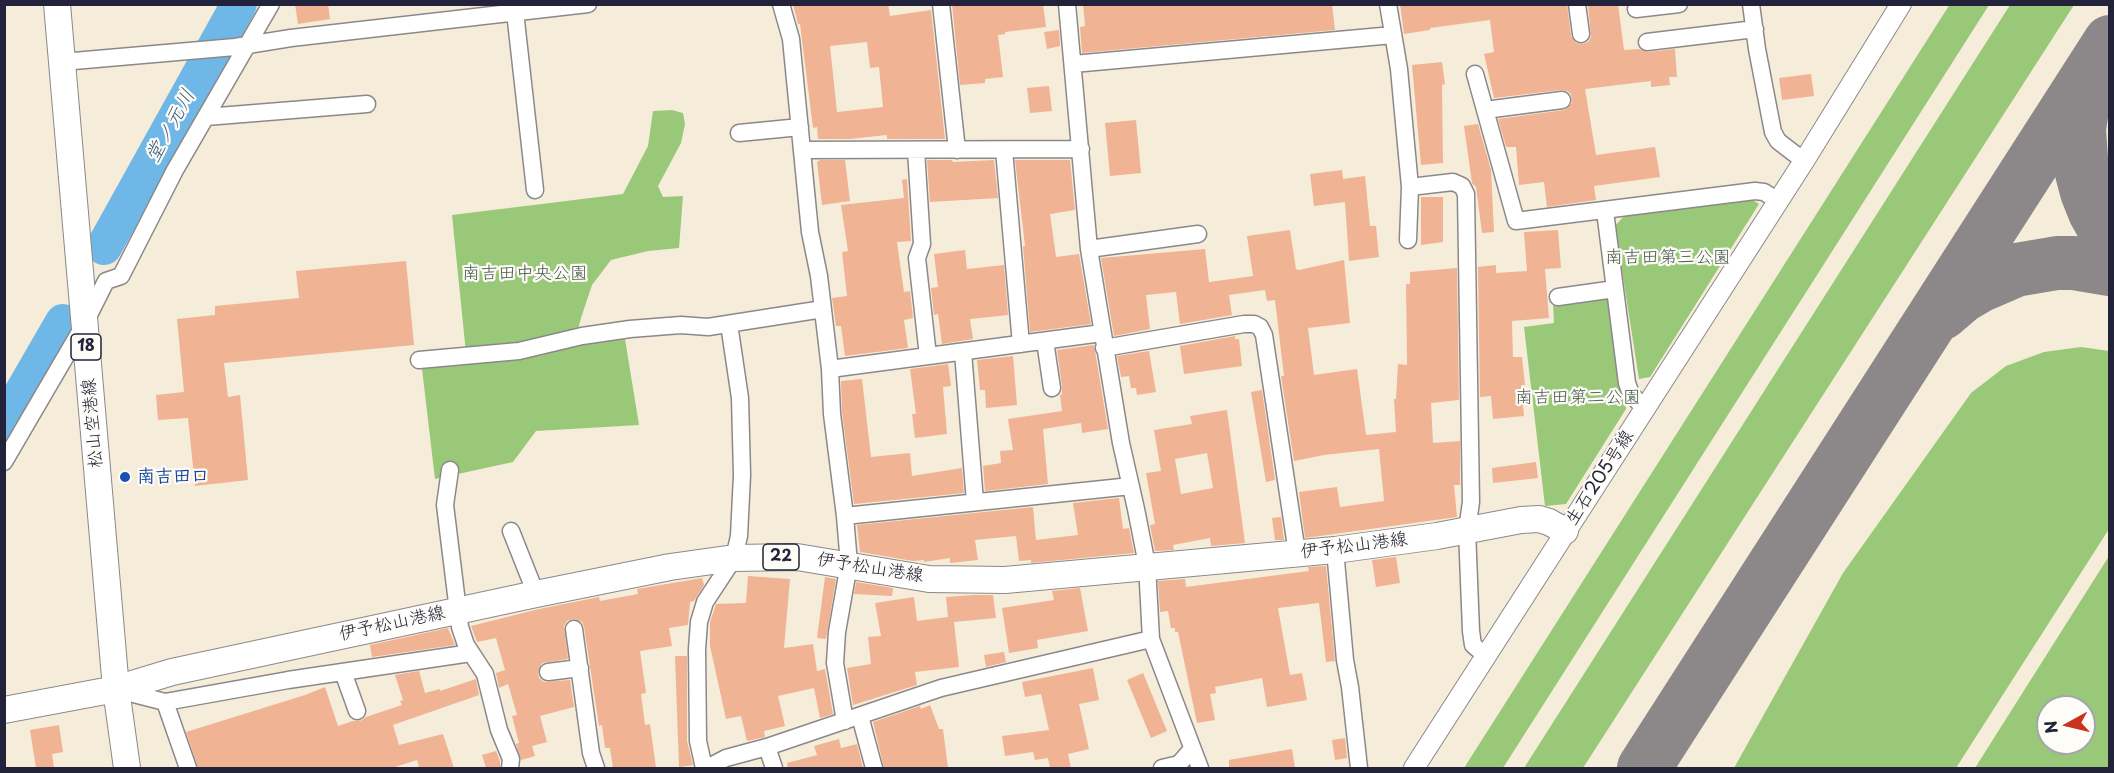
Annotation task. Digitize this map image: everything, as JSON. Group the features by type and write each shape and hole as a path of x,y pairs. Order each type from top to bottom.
{"main road":[{"name":"松山空港線","path":"57,4 117,689 127,768"},
{"name":"伊予松山港線","path":"4,710 117,689 172,672 457,610 670,567 734,558 797,556 929,579 1005,579 1335,550 1437,536 1521,520 1539,519 1565,531"}],"street":[{"path":"4,462 84,325 106,281 121,276 175,171 206,117 241,46 271,4"},
{"path":"62,62 241,46 291,38 588,4"},
{"path":"781,4 790,39 810,232 819,276 849,564 835,648 836,672 874,768"},
{"path":"941,4 957,150"},
{"path":"1067,4 1089,249 1121,444 1147,565 1151,639 1200,768"},
{"path":"1388,4 1399,69 1410,187 1407,240"},
{"path":"1577,4 1581,34"},
{"path":"1636,9 1679,4"},
{"path":"1751,4 1773,132 1778,141 1804,161"},
{"name":"生石205号線","path":"1414,768 1804,161 1901,4"},
{"path":"515,12 535,190"},
{"path":"1647,42 1755,29"},
{"path":"1073,64 1393,35"},
{"path":"1475,75 1516,221 1755,191 1764,192 1778,201"},
{"path":"1485,110 1562,100"},
{"path":"206,117 367,104"},
{"path":"739,133 800,127"},
{"path":"803,150 1081,149"},
{"path":"916,150 922,244 917,258 928,356"},
{"path":"1004,150 1021,344"},
{"path":"1410,187 1454,182 1462,186 1466,194 1470,502 1467,530 1471,632 1473,645 1486,656"},
{"path":"1605,211 1628,383 1631,394 1644,408"},
{"path":"1089,249 1198,234"},
{"path":"1557,297 1615,289"},
{"path":"419,360 519,351 582,336 630,329 681,325 708,327 823,309"},
{"path":"729,324 740,398 739,536 734,558 705,602 699,622 698,741 705,768 726,758 767,747 941,688 1151,639"},
{"path":"830,369 1045,341 1103,340 1254,324 1260,327 1264,335 1297,553"},
{"path":"1045,341 1052,388"},
{"path":"963,352 975,502"},
{"path":"450,470 445,505 457,610 466,645 485,674 499,730 511,759 510,768"},
{"path":"845,516 1131,486"},
{"path":"511,531 536,594"},
{"path":"1335,550 1345,660 1359,768"},
{"path":"574,629 591,753 596,768"},
{"path":"117,689 165,702 471,653"},
{"path":"548,672 580,668"},
{"path":"343,672 357,711"},
{"path":"165,702 188,768"},
{"path":"767,747 774,768"},
{"path":"1162,768 1179,764 1192,748"}],"green space":[{"path":"1950,4 1989,5 1503,768 1464,768"},
{"path":"2010,5 2074,5 1583,768 1524,768"},
{"name":"南吉田中央公園","path":"672,110 683,113 685,124 681,143 658,186 663,197 683,196 679,248 648,251 611,260 592,285 574,344 625,339 639,425 536,431 513,462 435,479 422,369 467,363 452,215 623,194 648,146 653,111"},
{"name":"南吉田第三公園","path":"1750,198 1759,204 1650,377 1639,379 1615,226 1624,216"},
{"name":"南吉田第二公園","path":"1611,296 1626,409 1566,504 1545,506 1524,327 1554,323 1553,304"},
{"path":"2081,347 2109,351 2109,529 1956,768 1734,768 1843,573 1971,393 2006,366 2044,352"},
{"path":"2109,556 2109,768 1975,768"}],"building":[{"path":"295,4 328,4 330,19 298,24"},
{"path":"793,4 888,4 890,16 931,10 945,139 887,139 887,135 850,139 818,139 817,127 813,128 800,24 798,24","holes":["867,42 870,68 879,67 883,107 837,112 830,46"]},
{"path":"952,4 1043,4 1046,27 1005,32 1005,34 998,35 1003,77 985,79 985,83 960,85"},
{"path":"1083,4 1332,4 1335,30 1082,53 1080,27 1085,26"},
{"path":"1400,4 1531,4 1531,6 1567,4 1571,36 1576,43 1582,44 1588,42 1591,37 1588,4 1618,4 1624,50 1639,49 1648,52 1675,49 1677,77 1669,77 1670,85 1651,87 1651,81 1585,89 1596,155 1655,147 1660,177 1594,186 1596,200 1547,207 1544,182 1519,185 1516,147 1506,147 1498,119 1564,110 1572,103 1571,94 1561,90 1494,98 1484,54 1494,52 1490,20 1404,34"},
{"path":"1059,30 1060,46 1047,49 1044,32"},
{"path":"1442,62 1445,84 1442,85 1443,163 1421,165 1412,65"},
{"path":"1811,74 1814,96 1782,100 1779,78"},
{"path":"1049,86 1052,111 1030,113 1027,88"},
{"path":"1136,120 1141,173 1110,176 1105,123"},
{"path":"1478,124 1491,170 1494,232 1482,233 1476,187 1472,183 1464,126"},
{"path":"845,160 850,201 822,205 817,162"},
{"path":"927,160 952,160 953,162 994,160 998,198 930,202"},
{"path":"1015,160 1070,160 1075,210 1050,214 1056,257 1079,254 1091,324 1030,332 1023,246 1025,246"},
{"path":"1342,170 1343,179 1365,176 1370,226 1376,226 1379,257 1349,261 1345,202 1314,206 1310,174"},
{"path":"907,179 911,241 897,242 904,292 910,291 913,318 904,320 908,348 845,356 841,326 836,326 832,298 847,296 842,252 848,251 841,205 904,198 902,180"},
{"path":"1421,197 1443,197 1443,242 1421,245"},
{"path":"1290,230 1296,269 1344,260 1350,323 1308,328 1314,375 1357,369 1366,435 1396,432 1394,399 1396,399 1398,364 1407,365 1406,284 1410,284 1410,272 1457,268 1459,400 1431,403 1433,443 1460,441 1460,485 1454,485 1457,517 1305,538 1299,492 1337,487 1340,507 1384,501 1379,449 1294,461 1281,376 1284,376 1275,300 1267,301 1265,290 1229,295 1232,315 1180,324 1176,292 1146,295 1150,329 1114,336 1101,258 1205,249 1209,282 1253,276 1247,236"},
{"path":"1558,230 1561,268 1545,269 1549,318 1512,321 1513,357 1522,357 1525,385 1521,385 1524,416 1493,419 1491,396 1480,397 1478,267 1496,265 1496,273 1527,271 1524,232"},
{"path":"965,250 967,269 1004,265 1008,315 970,319 973,339 942,344 938,314 934,315 931,288 938,287 934,254"},
{"path":"406,261 414,345 224,363 228,397 240,395 248,480 195,486 188,418 158,420 156,395 184,392 177,319 215,315 215,306 299,298 296,271"},
{"path":"1235,336 1235,339 1239,339 1242,366 1184,374 1180,346"},
{"path":"1094,345 1108,429 1082,433 1081,423 1043,429 1048,484 985,491 983,466 1001,463 1000,451 1013,450 1008,419 1062,411 1060,395 1062,386 1057,350"},
{"path":"1149,351 1156,392 1137,395 1136,388 1131,388 1129,376 1121,377 1117,356"},
{"path":"1013,356 1017,405 986,408 985,390 980,390 977,360"},
{"path":"948,364 951,386 943,387 947,434 915,438 912,414 916,414 910,369"},
{"path":"862,379 871,457 910,453 912,476 962,468 964,493 854,504 842,413 841,381"},
{"path":"1262,390 1275,480 1266,482 1251,392"},
{"path":"1227,410 1245,543 1211,546 1210,538 1173,545 1174,550 1155,551 1150,525 1155,524 1146,473 1161,471 1154,430 1192,424 1190,416","holes":["1207,453 1213,488 1181,494 1175,459"]},
{"path":"1536,462 1538,478 1493,483 1492,468"},
{"path":"1119,498 1123,529 1129,528 1134,553 1031,563 1031,560 1019,561 1016,536 975,540 978,560 950,563 950,558 924,562 924,560 913,561 860,552 857,525 1033,507 1036,540 1078,535 1073,503"},
{"path":"1281,517 1284,540 1275,540 1272,518"},
{"path":"1396,557 1400,583 1376,587 1372,560"},
{"path":"1326,566 1335,661 1326,662 1319,603 1278,608 1290,675 1302,673 1307,700 1267,707 1262,678 1215,687 1216,693 1210,694 1215,720 1197,723 1178,632 1175,632 1175,628 1171,628 1168,611 1160,612 1158,581 1185,579 1186,587 1309,571 1308,567"},
{"path":"748,576 790,579 784,648 813,644 817,671 825,669 833,714 820,718 814,688 778,696 785,726 764,731 765,737 747,741 741,716 726,719 710,646 710,622 716,604 746,603"},
{"path":"825,577 836,579 826,639 817,638"},
{"path":"702,578 704,585 694,601 690,602 688,625 669,628 672,646 640,651 646,693 641,694 645,725 650,724 656,768 613,768 610,748 605,748 602,725 599,726 584,627 582,622 573,619 567,621 564,626 568,659 542,663 538,673 539,678 544,682 570,680 574,707 540,716 547,742 532,746 535,756 521,760 512,716 517,715 508,684 499,688 496,673 505,670 496,638 477,642 471,626 539,609 599,597 600,601 638,594 637,589"},
{"path":"856,582 893,588 892,596 854,594"},
{"path":"1080,588 1088,631 1037,640 1038,648 1009,653 1002,608 1054,600 1052,591"},
{"path":"993,595 996,618 954,622 959,667 915,672 917,685 853,705 847,668 871,664 868,637 881,636 875,603 914,597 917,621 948,617 946,597"},
{"path":"448,628 455,645 372,657 370,645"},
{"path":"1004,652 1006,662 986,667 984,655"},
{"path":"675,656 687,656 687,741 693,765 679,767"},
{"path":"1093,668 1099,700 1079,704 1089,749 1068,754 1071,768 1050,768 1048,758 1035,760 1033,752 1005,756 1002,736 1049,730 1041,694 1025,697 1022,682"},
{"path":"419,671 425,693 440,689 440,691 476,679 479,695 393,725 399,745 443,734 454,768 419,768 417,760 392,768 198,768 186,732 325,687 338,726 360,721 402,705 400,701 403,700 395,675"},
{"path":"1143,673 1167,731 1151,738 1127,680"},
{"path":"930,705 939,729 943,729 948,768 884,768 873,722 920,706 921,709"},
{"path":"59,725 63,752 52,754 54,768 36,768 30,730"},
{"path":"1345,738 1347,758 1335,760 1332,740"},
{"path":"839,739 841,748 857,744 863,768 788,768 787,763 817,755 814,746"},
{"path":"1292,749 1295,768 1229,768 1229,760"},
{"path":"496,751 500,767 486,768 482,755"}],"waterway":[{"name":"堂ノ元川","path":"104,247 239,4"},
{"name":"堂ノ元川","path":"4,424 63,322"}],"taxiway":[{"path":"1644,768 2110,42"},
{"path":"2088,84 2079,129 2082,173 2095,212 2110,239"},
{"path":"1942,313 1962,296 1979,286 2016,270 2057,263 2074,263 2110,269"}],"place":[{"name":"南吉田口","path":"125,477"}]}
